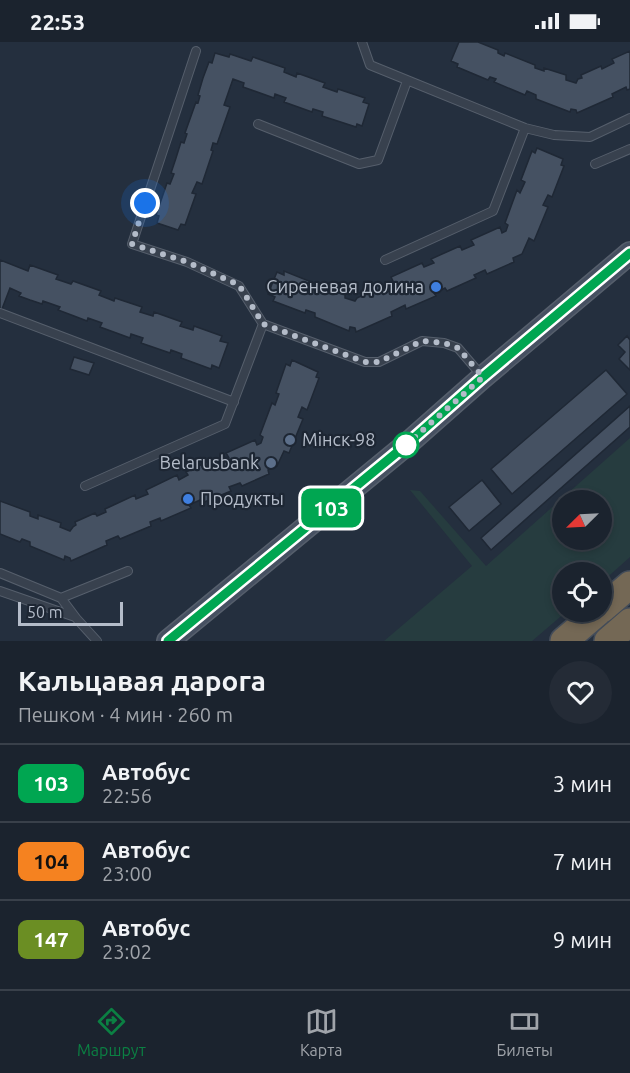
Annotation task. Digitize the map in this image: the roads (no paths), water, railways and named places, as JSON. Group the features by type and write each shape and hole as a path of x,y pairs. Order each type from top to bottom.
{"highway":[{"path":"612,600 630,585"},
{"path":"564,641 586,622"},
{"path":"608,641 630,622"}],"main road":[{"path":"168,641 388,460 630,253"}],"lane":[{"path":"362,42 369,65 525,129 554,135 590,137 630,118"},
{"path":"196,51 132,244 187,262 239,285 263,324 365,362 379,362 422,341 444,343 458,348 483,377"},
{"path":"258,124 359,164 378,160 407,81"},
{"path":"385,260 493,211 525,129"},
{"path":"596,164 630,149"},
{"path":"0,313 234,402"},
{"path":"85,486 225,424 263,324"},
{"path":"61,598 128,571"},
{"path":"0,573 61,598 97,641"},
{"path":"0,591 76,618"}],"place":[{"name":"Сиреневая долина","path":"436,287"},
{"name":"Мінск-98","path":"290,440"},
{"name":"Belarusbank","path":"271,463"},
{"name":"Продукты","path":"188,499"}]}
